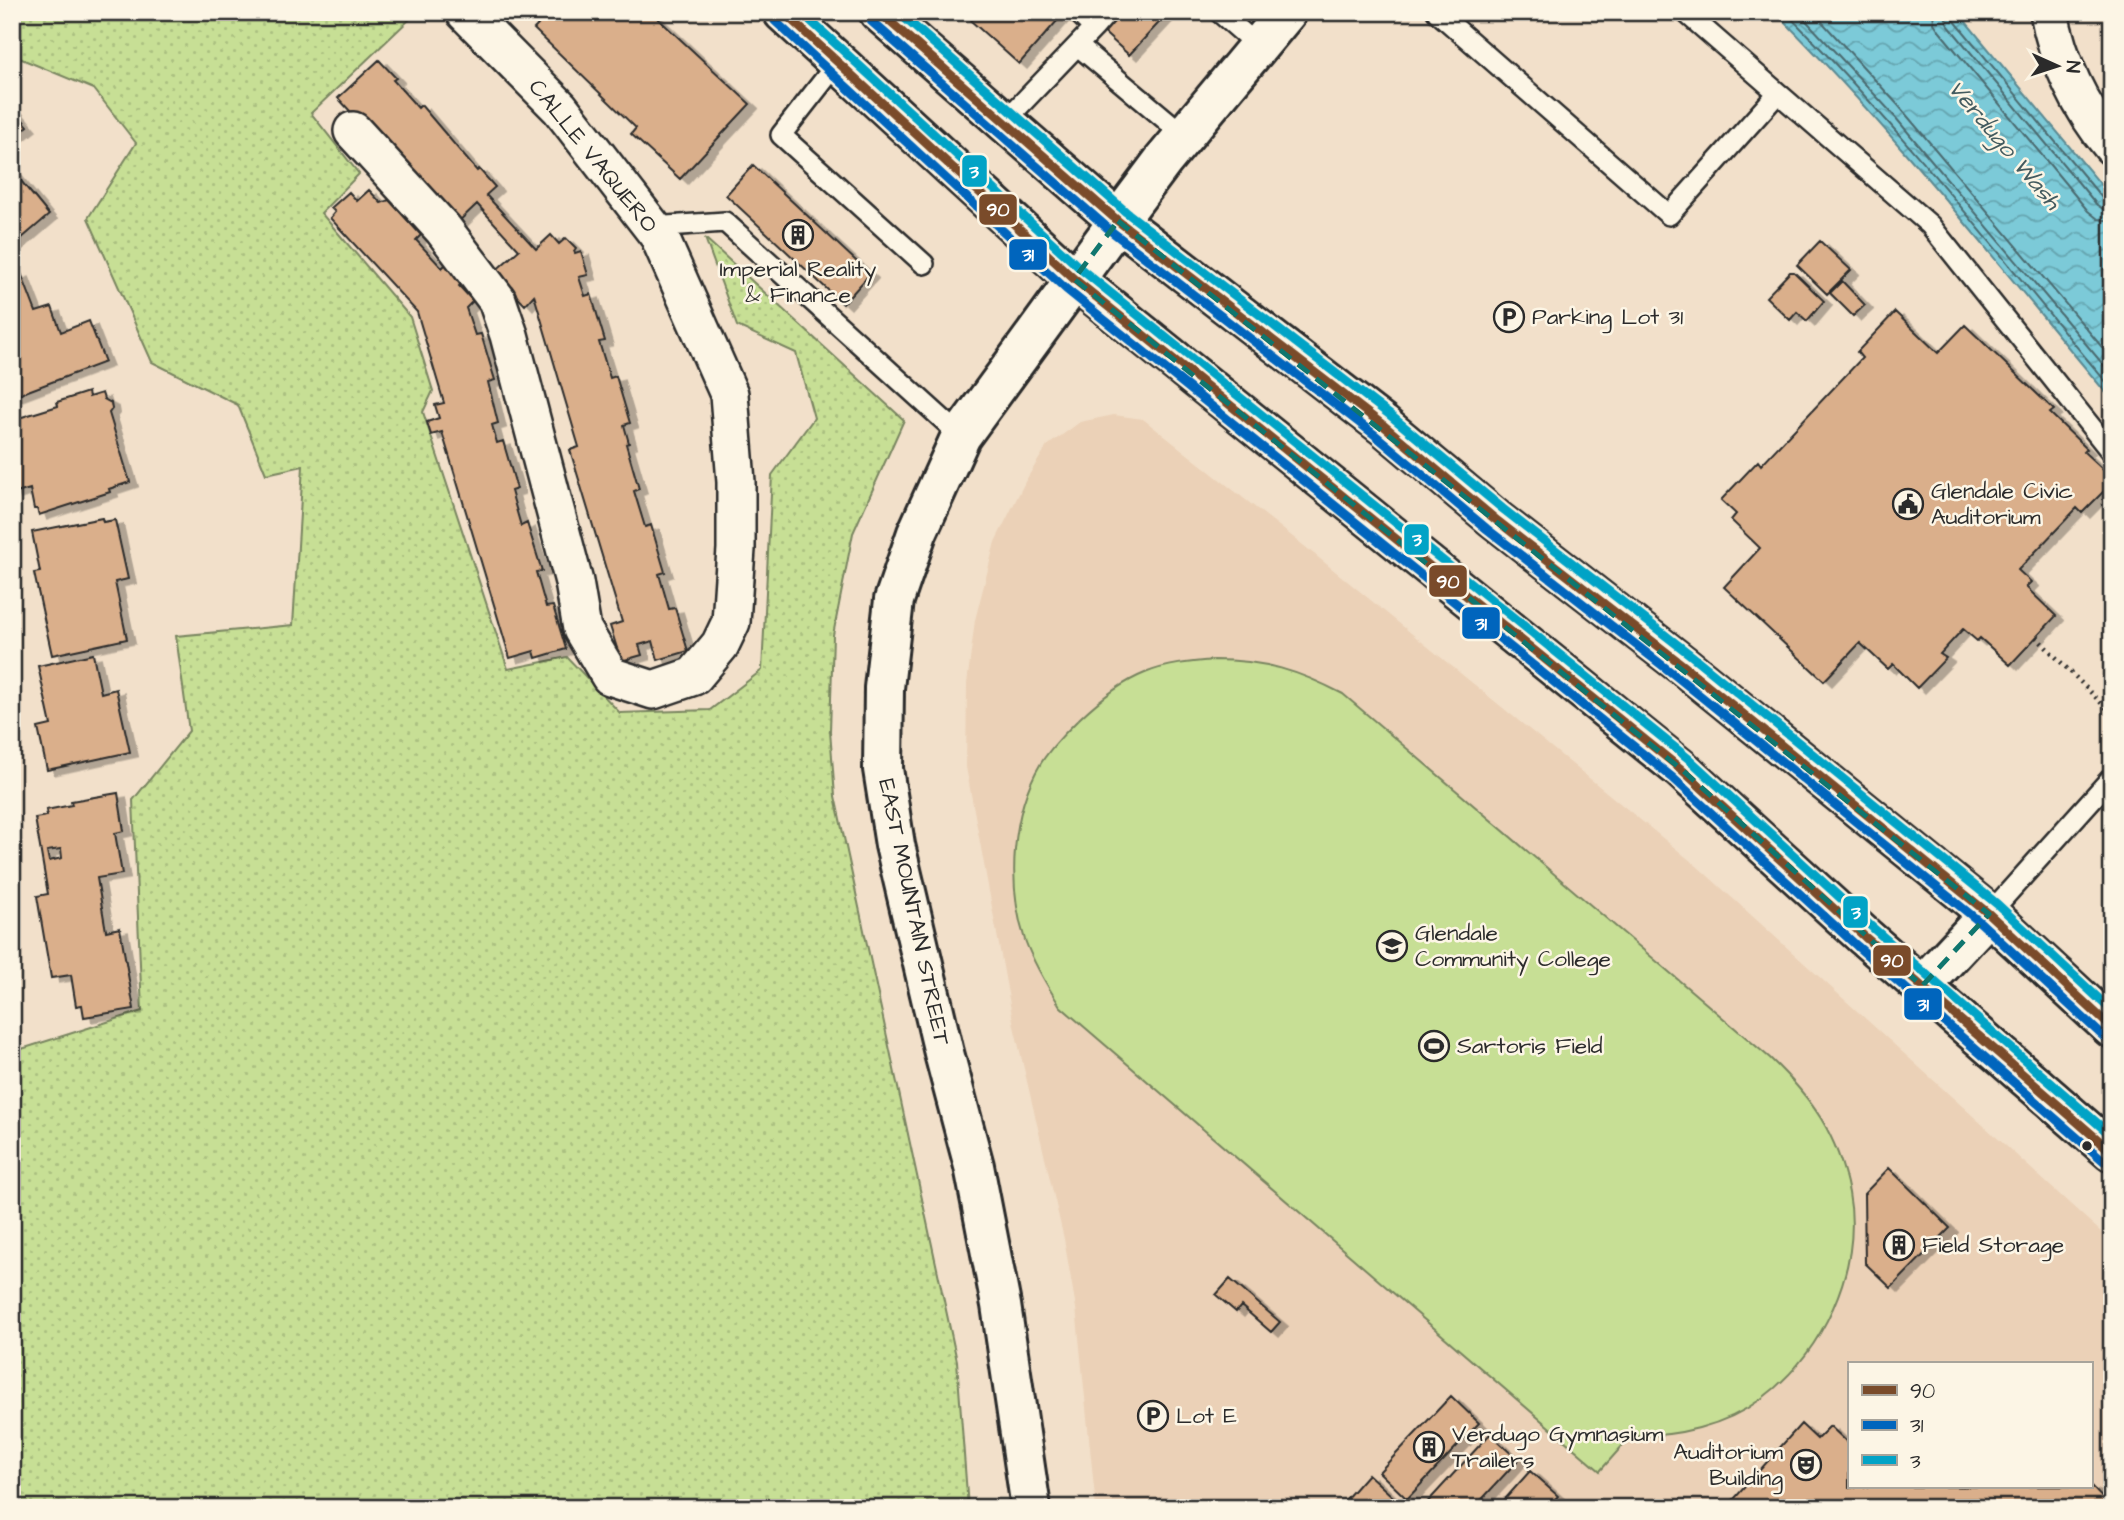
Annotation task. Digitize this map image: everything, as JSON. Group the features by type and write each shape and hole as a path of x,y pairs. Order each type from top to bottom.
{"main road":[{"path":"783,12 1074,279 1681,769 1922,986 2112,1152"},
{"name":"EAST MOUNTAIN STREET","path":"1031,1508 1001,1305 974,1166 944,1053 895,845 883,769 884,688 894,600 916,533 961,436 1074,279 1184,135 1287,12"},
{"path":"898,18 1004,122 1118,221 1383,425 1494,519 1684,666 1989,914 2112,1028"},
{"path":"1922,986 1989,914"}],"street":[{"name":"CALLE VAQUERO","path":"353,131 443,229 497,300 509,335 574,582 582,629 610,676 653,691 694,676 720,645 731,622 736,549 736,482 729,394 659,236 561,108 465,12"},
{"path":"2049,12 2052,33 2072,84 2112,146"}],"lane":[{"path":"1077,12 1094,27"},
{"path":"1004,122 1108,12"},
{"path":"1219,12 1257,46"},
{"path":"1437,12 1669,215 1778,93"},
{"path":"1685,12 1930,225 2112,453"},
{"path":"1078,46 1184,135"},
{"path":"838,62 780,135 923,264"},
{"path":"652,227 725,222 961,436"},
{"path":"1989,914 2112,778"}],"path":[{"path":"2036,638 2112,714"}],"highlighted area":[{"path":"1118,221 1989,914 1922,986 1681,769 1074,279"}],"shaded area":[{"name":"Glendale Community College","path":"1114,415 1143,419 1303,545 1697,866 2112,1242 2112,1508 1096,1508 1076,1308 1064,1239 1014,1026 966,767 967,684 975,620 995,542 1026,480 1047,446 1080,422"}],"green space":[{"path":"12,12 407,12 412,17 311,113 359,174 321,213 410,317 433,391 423,412 508,669 567,657 620,713 710,710 762,670 772,475 814,418 796,353 737,326 705,238 904,420 853,533 833,635 830,731 835,796 957,1361 968,1508 12,1508 12,1052 142,1011 133,800 189,731 176,636 293,625 303,466 266,474 238,405 152,362 88,218 136,143 94,89 12,55"},
{"path":"1214,660 1249,662 1281,668 1343,694 1770,1058 1811,1103 1830,1135 1844,1172 1852,1222 1850,1251 1833,1308 1819,1334 1802,1359 1761,1399 1732,1416 1699,1428 1631,1436 1600,1471 1060,1006 1025,940 1016,896 1014,873 1018,826 1031,783 1041,763 1059,739 1087,711 1118,687 1162,667"}],"water":[{"name":"Verdugo Wash","path":"1775,12 1957,12 1961,16 2112,198 2112,400 1906,153"}],"building":[{"path":"524,12 651,12 750,104 680,179 631,134 636,128 534,29 538,25"},
{"path":"979,12 1065,12 1019,64 971,21"},
{"path":"1116,12 1169,12 1129,55 1100,29"},
{"path":"379,60 418,108 421,105 477,171 479,169 495,187 486,195 536,249 551,235 559,244 566,238 576,248 575,253 581,251 588,275 579,277 585,296 591,294 605,341 599,342 610,378 616,376 630,423 624,425 629,443 626,444 639,489 634,491 645,527 651,525 665,572 659,574 669,609 675,608 688,651 658,660 653,641 639,645 642,655 621,661 610,626 622,622 570,450 579,447 534,295 525,305 494,272 519,250 477,204 455,225 338,98"},
{"path":"12,107 28,126 12,139"},
{"name":"Imperial Reality & Finance","path":"753,165 870,274 843,304 726,195"},
{"path":"12,170 49,215 15,244 12,240"},
{"path":"369,190 381,203 389,200 421,235 416,240 442,268 446,264 463,281 459,286 473,301 466,308 475,335 481,334 495,380 488,382 498,423 492,425 497,443 503,441 517,489 511,491 521,526 527,523 542,571 536,572 546,607 553,606 566,649 536,658 534,651 510,658 442,432 431,435 427,422 439,418 435,405 444,403 417,312 330,218 335,212 331,208 349,192 357,201"},
{"path":"1820,241 1851,270 1827,294 1797,265"},
{"path":"1790,272 1794,272 1824,301 1807,321 1797,312 1790,320 1766,297"},
{"path":"21,273 36,312 52,307 61,332 89,321 105,362 12,397 12,276"},
{"path":"1842,281 1865,305 1853,316 1830,293"},
{"name":"Glendale Civic Auditorium","path":"1895,312 1938,353 1965,325 2054,410 2050,413 2087,449 2084,452 2112,478 2112,483 2082,513 2077,508 2018,570 2031,582 2026,587 2056,616 2010,665 1980,638 1977,641 1963,629 1940,654 1946,658 1917,688 1893,664 1888,669 1860,643 1824,681 1724,587 1760,548 1731,520 1736,514 1721,500 1758,461 1761,465 1862,358 1857,352"},
{"path":"88,392 89,397 102,393 104,399 111,403 112,409 109,413 130,482 109,489 110,492 39,515 37,509 34,509 30,489 13,494 12,491 12,420 58,406 57,402"},
{"path":"102,518 103,522 115,520 128,579 115,582 127,639 52,655 34,573 40,572 32,532"},
{"path":"93,654 101,693 116,689 130,752 47,770 38,728 51,725 38,666"},
{"path":"118,793 124,831 115,833 122,874 97,878 106,931 120,928 134,1009 84,1017 82,1005 76,1006 71,975 51,978 37,896 48,894 35,818 47,816 46,810 72,805 71,801","holes":["61,849 62,858 49,861 47,851"]},
{"name":"Field Storage","path":"1889,1168 1950,1228 1891,1288 1865,1263 1864,1194"},
{"path":"1230,1279 1280,1322 1271,1332 1241,1306 1236,1312 1216,1295"},
{"name":"Verdugo Gymnasium Trailers","path":"1451,1396 1479,1423 1407,1499 1379,1472"},
{"name":"Auditorium Building","path":"1801,1424 1817,1439 1830,1426 1848,1443 1848,1488 2092,1487 2112,1508 1726,1508"},
{"name":"Verdugo Gymnasium Trailers","path":"1490,1434 1518,1460 1474,1508 1422,1508"},
{"name":"Verdugo Gymnasium Trailers","path":"1530,1471 1558,1496 1547,1508 1497,1508"},
{"path":"1368,1474 1405,1508 1338,1508"}],"transit line":[{"name":"90","path":"783,12 1074,279 1681,769 1865,937 2112,1152"},
{"name":"3","path":"801,12 1082,270 1689,759 1873,928 2112,1136"},
{"name":"90","path":"879,12 1118,221 1383,425 1495,519 1684,666 1989,914 2112,1028"},
{"name":"3","path":"898,12 1126,212 1390,415 1503,509 1692,656 1997,904 2112,1011"},
{"name":"31","path":"775,21 1066,289 1673,778 1857,946 2104,1161"},
{"name":"31","path":"871,21 1111,231 1375,435 1487,529 1676,676 1981,923 2104,1037"}],"place":[{"name":"Imperial Reality & Finance","path":"798,235"},
{"name":"Parking Lot 31","path":"1509,317"},
{"name":"Glendale Civic Auditorium","path":"1908,504"},
{"name":"Glendale Community College","path":"1392,946"},
{"name":"Sartoris Field","path":"1434,1046"},
{"name":"Field Storage","path":"1899,1245"},
{"name":"Lot E","path":"1153,1416"},
{"name":"Verdugo Gymnasium Trailers","path":"1429,1447"},
{"name":"Auditorium Building","path":"1806,1465"}]}
